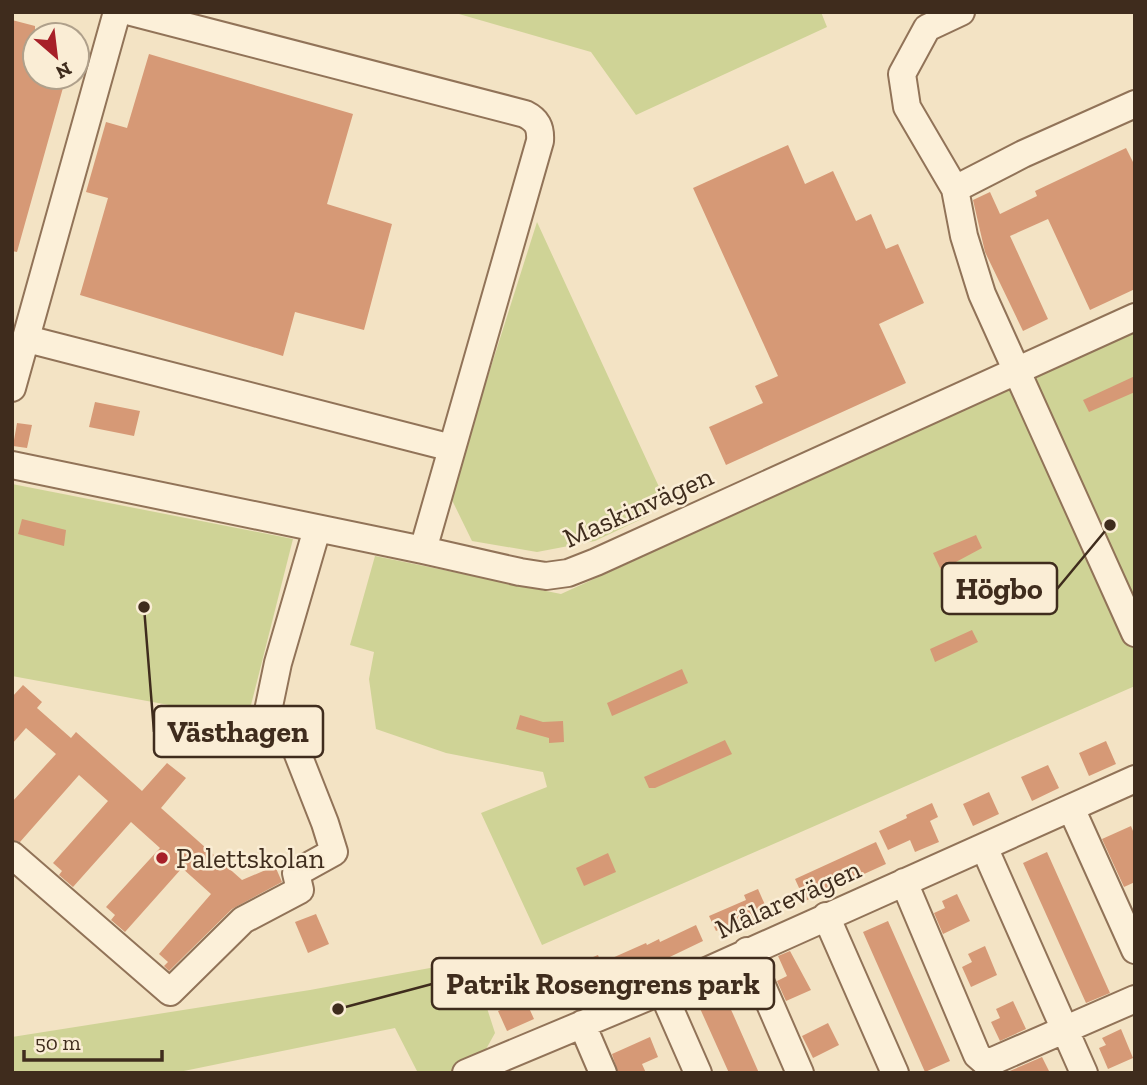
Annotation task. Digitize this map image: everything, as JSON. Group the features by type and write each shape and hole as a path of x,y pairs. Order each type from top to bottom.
{"street":[{"path":"12,388 117,12"},
{"path":"131,12 506,108 536,121 540,130 540,141 423,550"},
{"path":"961,12 927,28 902,74 906,107 956,189 964,236 982,294 1135,633"},
{"path":"956,189 1023,154 1135,104"},
{"name":"Maskinvägen","path":"12,466 546,576 568,573 596,562 1135,317"},
{"path":"27,338 452,448"},
{"path":"12,855 170,992 243,920 300,890 296,873 334,852 288,729 268,711 288,623 317,529"},
{"name":"Målarevägen","path":"466,1073 494,1067 582,1024 662,991 1135,779"},
{"path":"1071,808 1135,950"},
{"path":"984,847 1084,1073"},
{"path":"904,882 977,1055 985,1062 1135,999"},
{"path":"827,916 895,1073"},
{"path":"747,951 800,1073"},
{"path":"662,991 698,1073"},
{"path":"582,1024 603,1073"}],"green space":[{"path":"452,12 821,12 827,27 636,115 591,52"},
{"path":"537,222 660,489 650,515 595,541 537,552 472,541 450,496"},
{"path":"1135,332 1135,686 542,945 481,813 547,787 543,772 446,753 376,729 369,679 374,652 350,645 375,556 561,594"},
{"path":"12,484 293,539 249,713 185,708 12,676"},
{"path":"430,968 475,971 495,1033 480,1060 486,1073 418,1073 395,1028 174,1073 12,1073 12,1037 310,990"}],"building":[{"path":"12,20 21,22 21,91 62,91 17,252 12,251"},
{"path":"149,54 353,114 327,204 392,224 364,330 295,312 283,356 80,295 108,198 86,192 106,122 127,128"},
{"path":"788,145 805,184 833,171 856,221 871,214 886,249 898,244 924,303 879,324 906,383 726,465 709,427 763,403 755,386 778,376 693,188"},
{"path":"1126,148 1135,166 1135,289 1090,310 1048,219 1010,236 1048,319 1023,331 985,252 973,200 990,192 1000,214 1037,196 1035,191"},
{"path":"1135,376 1135,392 1089,412 1083,400"},
{"path":"95,402 140,411 134,436 89,427"},
{"path":"17,423 32,425 27,448 13,446"},
{"path":"22,519 66,530 64,546 18,534"},
{"path":"976,535 982,548 941,570 933,553"},
{"path":"972,630 978,642 935,662 930,649"},
{"path":"682,669 688,683 612,716 607,703"},
{"path":"23,685 42,702 37,708 71,738 76,732 142,791 167,763 186,778 161,808 242,880 275,866 282,882 232,909 169,971 164,966 168,962 159,954 211,894 182,868 125,932 111,920 115,915 106,907 160,848 131,822 73,887 59,875 62,871 53,863 108,801 79,775 20,842 12,840 12,802 56,754 26,728 12,744 12,697"},
{"path":"520,715 543,722 563,721 564,742 549,743 549,738 516,729"},
{"path":"725,740 732,754 655,788 649,788 644,777"},
{"path":"1106,741 1116,764 1089,776 1079,753"},
{"path":"1048,765 1059,788 1032,801 1021,777"},
{"path":"989,792 999,814 973,826 963,804"},
{"path":"932,803 938,817 930,821 939,842 915,852 910,840 888,850 879,831"},
{"path":"1131,826 1135,836 1135,882 1124,887 1102,839"},
{"path":"876,842 886,864 805,901 795,879"},
{"path":"1047,852 1110,993 1086,1003 1023,863"},
{"path":"608,853 616,872 584,886 576,868"},
{"path":"758,889 769,914 740,928 737,921 716,931 709,916 746,900 744,895"},
{"path":"957,894 970,921 943,934 934,913 945,908 942,901"},
{"path":"316,914 329,944 308,953 295,922"},
{"path":"888,921 950,1061 925,1072 863,932"},
{"path":"696,925 703,941 624,979 623,976 591,990 593,993 566,1005 557,983 570,977 566,968 598,955 601,963 646,943 647,945 659,939 660,942"},
{"path":"985,946 997,975 971,987 962,967 972,962 968,954"},
{"path":"790,951 811,990 786,1001 777,981 787,976 778,956"},
{"path":"521,990 534,1019 507,1031 498,1011 508,1007 504,998"},
{"path":"723,993 759,1073 729,1073 698,1004"},
{"path":"1013,1001 1026,1029 1000,1041 991,1022 1000,1018 996,1009"},
{"path":"828,1023 839,1045 813,1058 802,1036"},
{"path":"1121,1029 1133,1058 1108,1069 1099,1048 1106,1045 1102,1038"},
{"path":"650,1037 658,1057 642,1064 646,1073 618,1073 612,1054"},
{"path":"1042,1057 1050,1073 1005,1073"}],"place":[{"name":"Högbo","path":"1110,525"},
{"name":"Västhagen","path":"144,607"},
{"name":"Palettskolan","path":"162,858"},
{"name":"Patrik Rosengrens park","path":"338,1009"}]}
